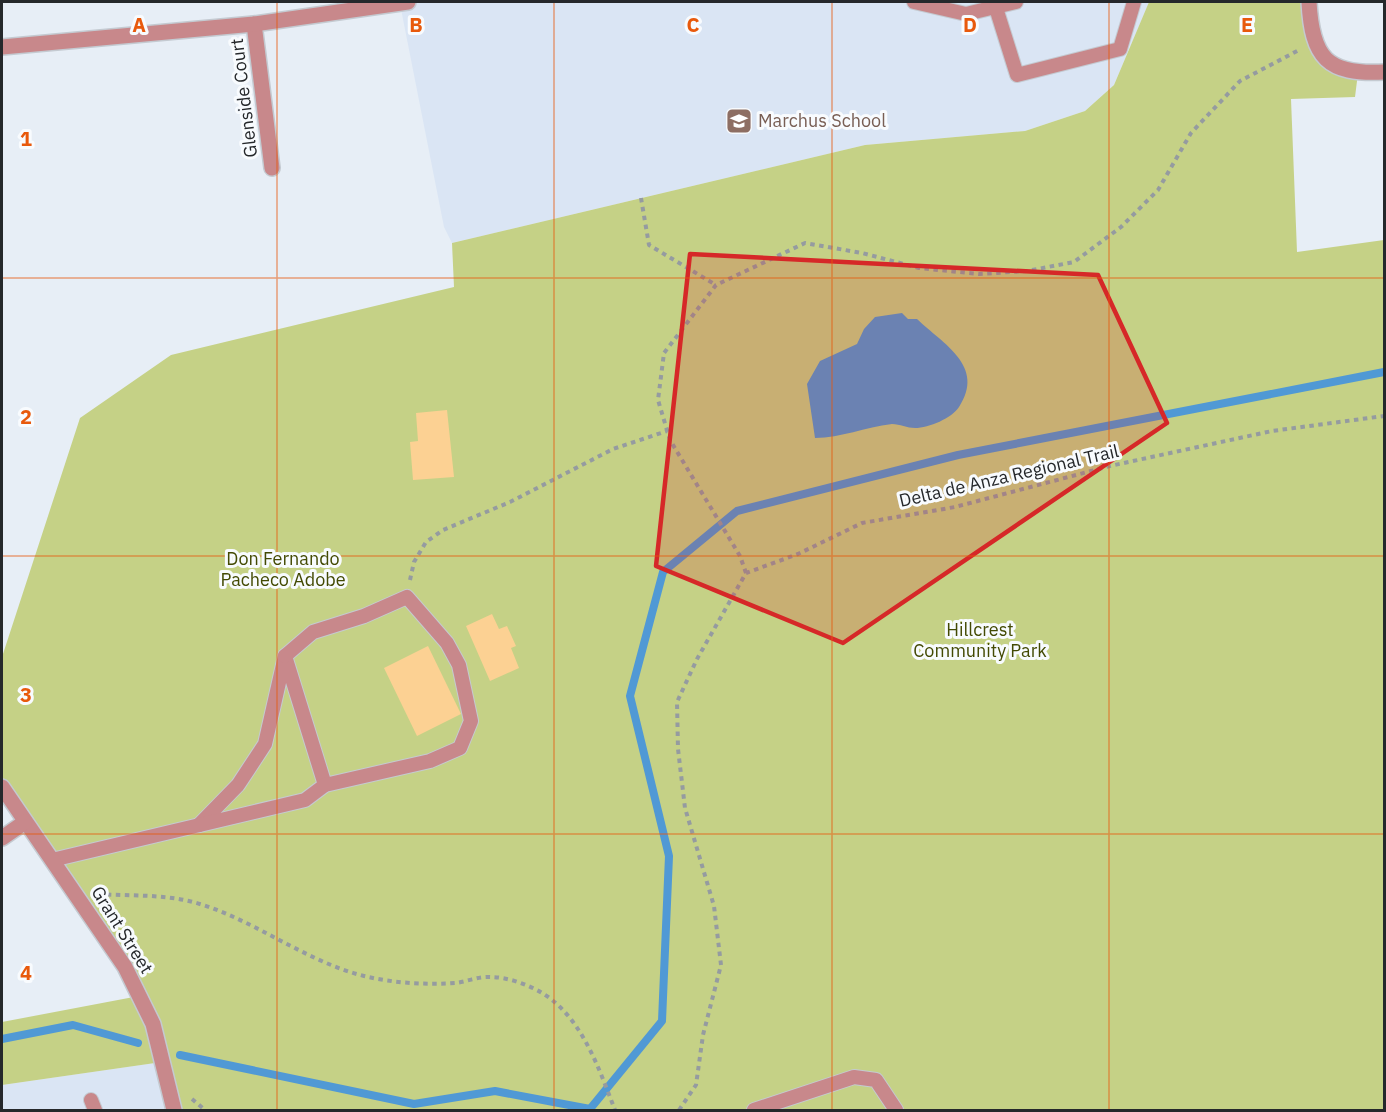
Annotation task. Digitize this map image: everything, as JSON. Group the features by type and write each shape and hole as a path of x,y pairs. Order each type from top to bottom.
{"street":[{"path":"2,46 254,24 408,2"},
{"path":"1310,2 1311,30 1320,53 1328,63 1340,70 1358,73 1384,72"},
{"name":"Glenside Court","path":"254,24 272,168"},
{"name":"Grant Street","path":"2,787 125,967 153,1024 174,1110"},
{"path":"2,838 25,822"}],"lane":[{"path":"914,2 966,14 1016,2"},
{"path":"996,8 1017,75 1120,49 1134,2"},
{"path":"52,860 305,800 325,785 429,761 460,748 471,721 459,665 447,643 407,597 313,632 285,656 265,744 238,785 199,825"},
{"path":"285,656 325,785"},
{"path":"754,1110 854,1077 876,1080 896,1110"}],"path":[{"path":"679,1110 696,1085 703,1035 721,965 714,906 685,808 678,749 677,702 703,649 746,573 740,556 702,495 667,431 658,400 664,353 716,285 805,243 862,253 919,268 979,274 1026,271 1074,262 1121,227 1158,190 1191,133 1240,81 1315,41"},
{"path":"642,198 649,245 716,285"},
{"name":"Delta de Anza Regional Trail","path":"746,573 798,554 862,523 955,507 1110,466 1272,431 1384,416"},
{"path":"407,597 414,562 426,542 442,530 510,502 613,449 667,431"},
{"path":"76,893 152,896 194,902 250,926 306,954 364,975 412,983 456,983 489,976 521,983 543,993 570,1018 594,1056 615,1110"}],"highlighted area":[{"path":"690,254 1098,275 1167,423 843,643 656,566"}],"shaded area":[{"name":"Marchus School","path":"408,2 1149,2 1114,85 1085,111 1025,131 865,145 452,243 444,227 400,4"},
{"path":"162,1062 174,1110 2,1110 2,1085"}],"green space":[{"name":"Hillcrest Community Park","path":"1149,2 1309,2 1320,53 1358,73 1355,97 1291,99 1297,252 1384,240 1384,1110 174,1110 162,1062 2,1085 2,1022 139,996 2,787 2,657 80,418 171,355 454,287 452,243 865,145 1025,131 1085,111 1114,85"}],"water":[{"path":"902,313 908,319 917,319 958,357 967,379 966,392 959,407 940,422 921,428 892,424 815,438 807,384 820,361 857,344 864,329 875,317"}],"building":[{"path":"447,410 454,477 413,480 410,442 418,441 416,413"},
{"path":"492,614 499,629 507,626 516,646 511,648 519,668 490,681 466,626"},
{"path":"428,646 461,714 417,736 384,668"}],"waterway":[{"path":"180,1055 414,1104 495,1091 590,1109 662,1021 669,856 630,696 663,572 737,511 958,455 1384,372"},
{"path":"2,1039 73,1025 138,1043"}],"place":[{"name":"Marchus School","path":"739,121"}],"park label":[{"name":"Don Fernando Pacheco Adobe","path":"283,569"}]}
